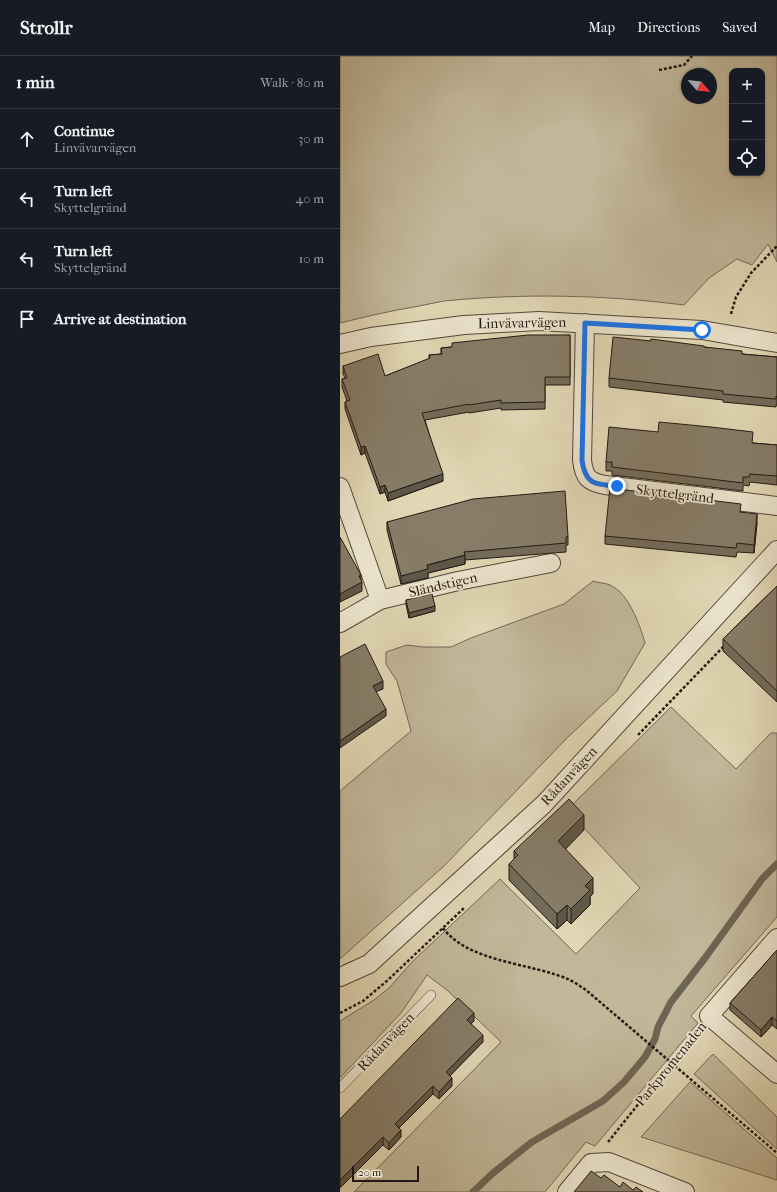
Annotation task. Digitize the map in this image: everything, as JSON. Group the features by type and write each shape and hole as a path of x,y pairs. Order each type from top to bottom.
{"street":[{"name":"Linvävarvägen","path":"340,344 371,337 464,325 539,321 702,330 777,343"},
{"name":"Skyttelgränd","path":"585,323 582,460 583,470 587,478 595,484 777,506"},
{"path":"340,487 380,600"},
{"name":"Rådanvägen","path":"340,977 369,964 544,804 777,550"},
{"name":"Sländstigen","path":"340,623 380,600 458,581 551,563"},
{"name":"Parkpromenaden","path":"709,1016 777,938"},
{"path":"709,1016 777,1074"},
{"path":"567,1192 591,1163 609,1162 685,1192"}],"lane":[{"name":"Rådanvägen","path":"340,1088 431,995"}],"path":[{"path":"659,70 684,65 692,56"},
{"path":"730,317 736,297 751,274 777,246"},
{"path":"443,928 449,936 461,944 483,954 571,980 586,990 777,1153"},
{"name":"Parkpromenaden","path":"591,1163 709,1016"}],"shaded area":[{"path":"340,56 777,56 777,262 768,244 752,265 737,259 709,278 684,305 594,297 534,296 474,298 444,301 386,312 340,323"},
{"path":"593,581 610,585 624,596 637,619 645,643 617,691 568,737 444,866 340,959 340,791 411,731 397,681 386,664 386,652 407,645 423,647 451,647 471,638 564,604"},
{"path":"671,707 736,769 771,733 777,733 777,917 691,1016 698,1023 595,1146 586,1142 545,1192 354,1192 501,1042 447,990 427,975 401,1013 340,1078 340,1021 374,1000 389,988 412,962 500,879 576,954 640,888 567,810"},
{"path":"713,1054 777,1117 777,1149 694,1074"},
{"path":"690,1082 777,1158 777,1180 641,1137"}],"building":[{"path":"528,335 570,335 570,377 545,377 545,402 501,403 501,400 469,404 422,413 443,474 388,493 385,485 380,487 365,446 361,447 345,402 350,400 342,379 347,378 343,366 378,354 385,376 430,358 429,355 442,354 441,348 452,347 452,343"},
{"path":"613,337 651,341 651,339 742,351 742,354 777,357 777,397 776,396 776,399 723,394 723,391 609,378"},
{"path":"659,422 753,432 752,443 777,445 777,476 750,474 749,477 743,477 743,483 612,467 612,462 606,462 609,427 658,432"},
{"path":"610,488 741,504 740,512 757,514 754,545 737,543 736,548 605,536"},
{"path":"565,491 568,536 566,537 566,543 464,552 465,555 427,565 428,569 401,576 387,522 473,499"},
{"path":"340,537 361,575 359,576 362,582 340,594"},
{"path":"777,586 777,691 723,639"},
{"path":"432,594 435,606 409,613 406,600"},
{"path":"365,644 383,681 373,686 386,709 340,741 340,657"},
{"path":"569,799 584,815 558,841 593,878 585,886 590,890 571,909 567,905 557,914 509,864 518,855 514,851"},
{"path":"777,950 777,1021 772,1017 761,1030 730,1003"},
{"path":"458,998 474,1013 467,1020 483,1035 446,1072 452,1078 439,1092 433,1086 395,1124 401,1130 389,1143 383,1137 340,1180 340,1119"},
{"path":"591,1171 601,1178 604,1175 620,1187 623,1182 633,1190 636,1187 643,1192 574,1192"}],"waterway":[{"path":"473,1192 493,1173 532,1142 603,1101 624,1082 645,1057 655,1039 658,1027 671,1002 762,879 777,864"}],"route":[{"path":"617,486 595,484 587,478 583,470 585,323 702,330"}]}
